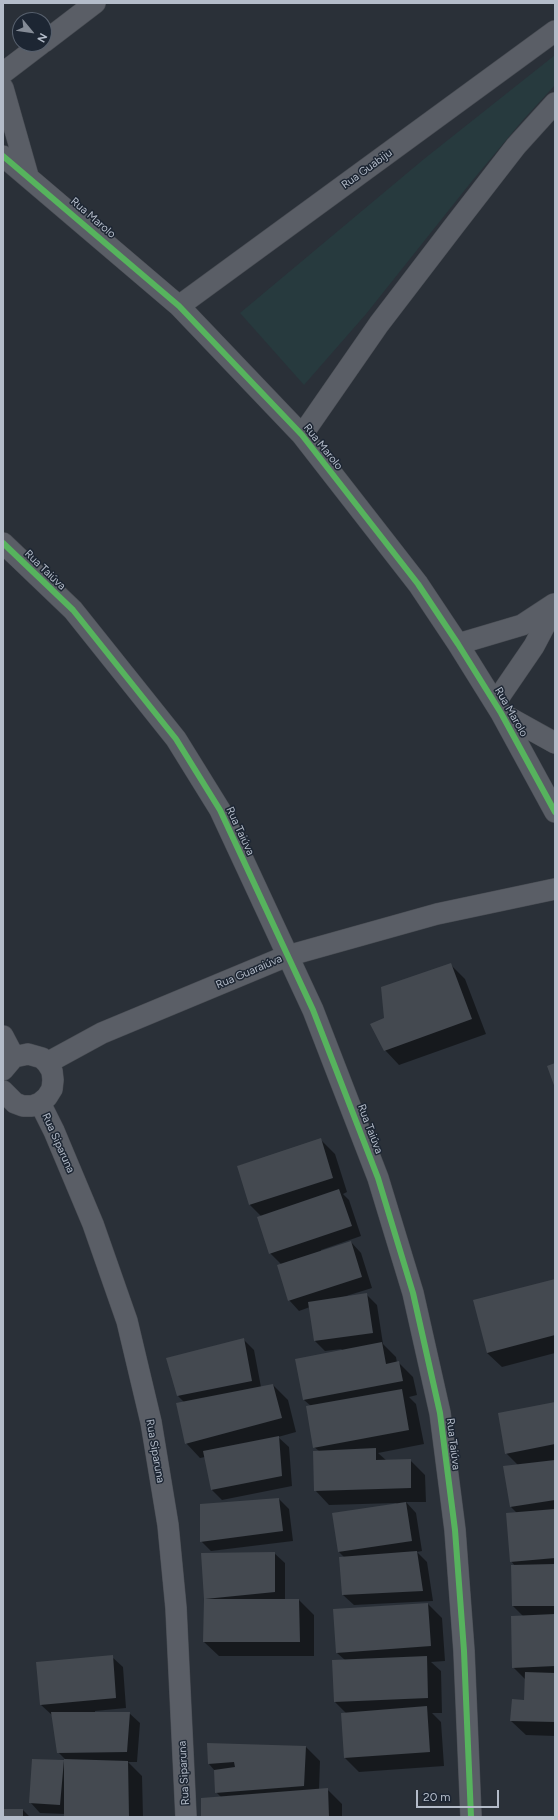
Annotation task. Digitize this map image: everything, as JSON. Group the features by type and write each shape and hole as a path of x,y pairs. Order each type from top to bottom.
{"street":[{"path":"52,36 95,3"},
{"name":"Rua Guabiju","path":"179,306 555,31"},
{"path":"3,73 31,52"},
{"path":"3,88 28,176"},
{"path":"302,435 379,324 516,146 555,103"},
{"name":"Rua Marolo","path":"3,156 179,306 302,435 418,584 498,708 555,812"},
{"name":"Rua Taiúva","path":"3,543 73,610 176,739 220,810 313,1010 378,1178 413,1293 440,1413 456,1545 464,1651 471,1817"},
{"path":"458,644 522,625 555,605"},
{"path":"555,605 534,646 498,708 555,743"},
{"name":"Rua Guaraiúva","path":"47,1063 102,1033 287,956 437,914 555,890"},
{"path":"3,1036 8,1063 28,1054 42,1058 52,1071 54,1080 52,1089 47,1097 40,1103 32,1106 15,1104 3,1091"},
{"name":"Rua Siparuna","path":"40,1103 54,1131 93,1224 127,1321 151,1422 168,1525 176,1608 186,1817"}],"green space":[{"path":"555,55 555,85 522,121 366,314 304,385 240,313 424,159"}],"building":[{"path":"451,963 472,1019 384,1051 370,1024 384,1018 381,987"},
{"path":"555,1063 555,1088 547,1066"},
{"path":"321,1138 333,1178 249,1205 237,1166"},
{"path":"339,1189 352,1226 269,1254 257,1217"},
{"path":"351,1241 362,1277 288,1301 277,1265"},
{"path":"555,1279 555,1335 487,1353 473,1300"},
{"path":"367,1293 373,1333 314,1341 308,1302"},
{"path":"244,1338 252,1381 177,1396 166,1358"},
{"path":"382,1342 386,1364 399,1361 403,1381 303,1400 295,1359"},
{"path":"273,1384 282,1418 185,1444 176,1403"},
{"path":"402,1389 409,1430 313,1448 306,1406"},
{"path":"555,1402 555,1444 505,1454 498,1413"},
{"path":"279,1436 282,1476 211,1490 203,1451"},
{"path":"376,1448 376,1460 411,1459 411,1488 314,1491 313,1451"},
{"path":"555,1460 555,1500 510,1507 503,1466"},
{"path":"279,1498 283,1531 200,1542 200,1504"},
{"path":"406,1502 412,1541 338,1552 332,1513"},
{"path":"555,1509 555,1558 510,1562 506,1513"},
{"path":"417,1551 423,1591 342,1595 339,1557"},
{"path":"275,1552 275,1592 205,1599 299,1599 300,1642 203,1642 204,1599 201,1553"},
{"path":"555,1564 555,1606 512,1606 511,1565"},
{"path":"428,1603 431,1646 336,1653 333,1609"},
{"path":"555,1614 555,1666 512,1668 511,1616"},
{"path":"113,1655 116,1698 40,1705 36,1662"},
{"path":"427,1656 428,1698 334,1702 332,1660"},
{"path":"525,1672 555,1673 555,1722 510,1721 512,1699 524,1700"},
{"path":"427,1706 430,1752 344,1758 341,1713"},
{"path":"51,1712 130,1712 127,1752 57,1753"},
{"path":"207,1743 306,1746 304,1786 215,1793 214,1770 235,1767 234,1762 208,1764"},
{"path":"32,1759 64,1760 60,1805 29,1803"},
{"path":"64,1759 128,1761 129,1817 64,1817"},
{"path":"328,1788 329,1817 201,1817 201,1798"},
{"path":"3,1809 23,1809 23,1817 3,1817"}],"cycle path":[{"path":"3,156 179,306 302,435 418,584 501,713 555,812"},
{"path":"3,543 73,610 176,739 220,810 313,1010 378,1178 413,1293 440,1413 455,1530 464,1651 471,1817"}]}
